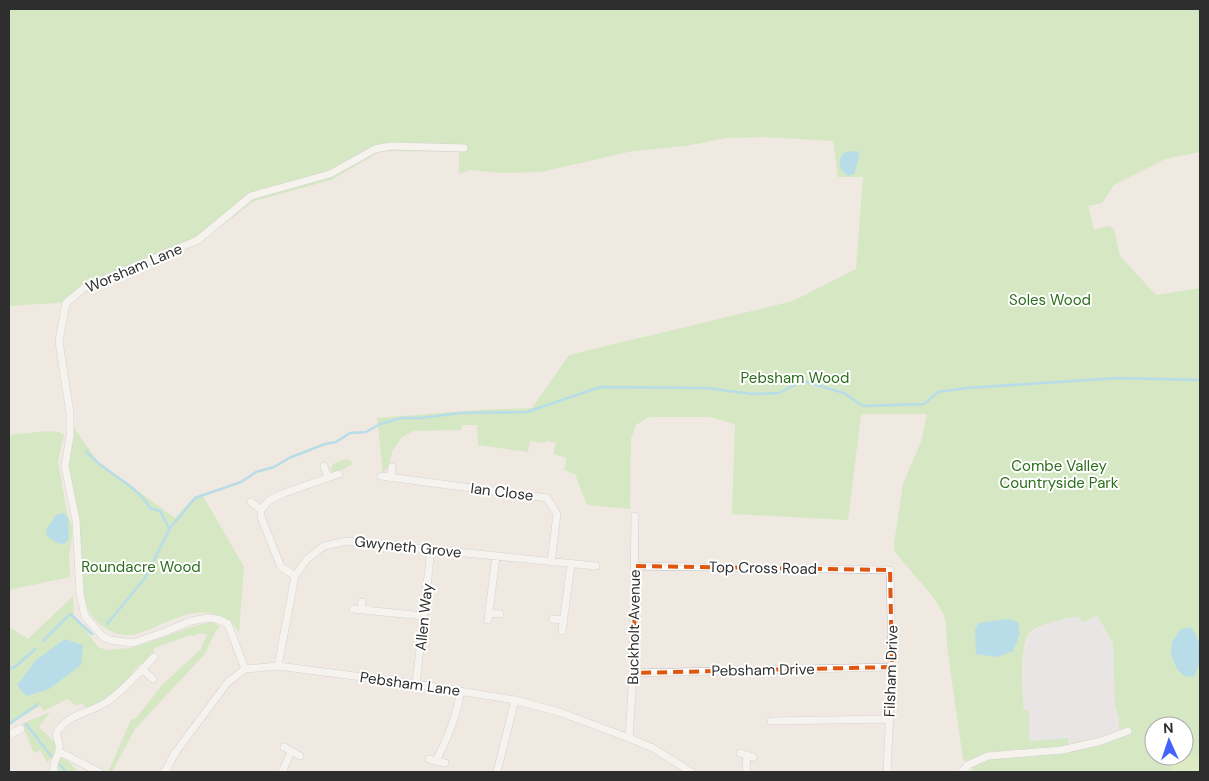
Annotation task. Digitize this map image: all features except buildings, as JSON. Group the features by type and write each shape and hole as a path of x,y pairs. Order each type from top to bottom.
{"street":[{"name":"Worsham Lane","path":"245,669 228,624 218,619 208,618 191,621 133,643 110,640 102,636 85,616 79,584 76,520 65,466 70,436 70,414 59,340 66,303 84,288 198,240 251,196 330,174 375,149 392,146 464,148"},
{"path":"324,466 328,478"},
{"path":"391,478 392,467"},
{"path":"295,576 281,567 261,517 261,510 268,501 276,497 339,474"},
{"name":"Ian Close","path":"381,476 548,498 557,514 551,562"},
{"path":"251,502 261,510"},
{"name":"Buckholt Avenue","path":"629,738 636,566 635,516"},
{"name":"Gwyneth Grove","path":"278,666 295,576 307,559 324,546 347,541 596,566"},
{"name":"Allen Way","path":"416,684 431,549"},
{"path":"496,556 488,616 500,614"},
{"path":"562,631 571,564"},
{"name":"Top Cross Road","path":"636,566 890,570"},
{"name":"Filsham Drive","path":"887,772 892,667 890,570"},
{"path":"353,608 362,606 424,616"},
{"path":"553,619 564,620"},
{"path":"54,772 54,763 60,752 61,745 56,734 61,725 67,720 86,713 108,701 154,658"},
{"name":"Pebsham Lane","path":"245,669 278,666 416,684 515,700 559,712 629,738 653,748 691,772"},
{"name":"Pebsham Drive","path":"633,673 892,667"},
{"path":"142,669 153,679"},
{"path":"165,772 175,753 228,682 245,669"},
{"path":"445,763 433,760 451,732 457,714 461,691"},
{"path":"497,772 515,700"},
{"path":"771,721 890,719"},
{"path":"9,735 21,729"},
{"path":"961,772 968,764 988,756 1062,750 1101,742 1128,731"},
{"path":"284,747 300,756"},
{"path":"60,752 99,772"},
{"path":"282,772 292,752"},
{"path":"746,772 747,755"}],"highlighted area":[{"path":"636,566 890,570 892,667 633,673"}],"shaded area":[{"path":"1097,615 1113,643 1115,706 1119,719 1119,732 1114,732 1111,736 1068,744 1069,739 1028,741 1029,710 1024,710 1023,697 1024,652 1029,635 1046,623 1079,616 1082,623"}],"green space":[{"name":"Combe Valley Countryside Park","path":"9,9 1200,9 1200,152 1165,159 1114,185 1102,203 1088,206 1094,230 1108,226 1114,229 1120,256 1156,295 1200,288 1200,772 973,772 972,768 963,759 944,615 934,598 895,552 894,544 903,484 921,442 927,414 861,414 848,520 732,514 735,424 710,417 649,417 636,425 631,439 630,509 587,505 575,474 564,470 567,458 553,454 556,443 530,441 528,452 478,445 477,425 462,425 461,430 413,431 401,438 392,452 389,466 382,474 377,418 532,408 569,355 793,301 856,269 863,177 838,177 833,141 764,137 726,138 686,146 633,151 541,172 500,173 471,170 459,174 459,152 379,152 331,180 254,201 199,243 86,292 70,302 9,306","holes":["1097,615 1113,643 1115,706 1119,719 1119,732 1114,732 1111,736 1068,744 1069,738 1029,741 1029,710 1024,710 1022,683 1025,641 1028,635 1037,627 1051,622 1079,616 1082,623"]},
{"name":"Roundacre Wood","path":"73,426 98,462 175,518 194,497 202,494 244,567 239,633 235,626 227,620 203,612 177,617 141,633 129,635 110,631 95,619 89,611 84,592 72,497 69,452"},
{"path":"48,431 64,434 58,461 67,513 72,525 69,556 70,577 9,590 9,435"},
{"path":"346,459 351,461 352,464 339,471 330,471 333,464"},
{"path":"73,596 74,615 98,647 106,650 130,648 194,626 212,622 220,626 214,634 205,654 135,729 112,772 108,772 131,720 135,719 163,684 200,650 207,635 202,633 190,635 154,648 154,654 143,664 140,664 119,688 99,703 87,708 81,703 77,706 67,699 44,711 40,706 9,725 9,627 28,639"},
{"path":"50,712 39,727 57,744 55,754 47,762 40,750 34,753 22,724"},
{"path":"1200,755 1200,772 1172,772 1172,766 1194,766 1194,756"},
{"path":"61,757 69,762 78,772 59,772 57,765"}],"water":[{"path":"857,151 860,154 854,174 849,176 841,169 840,159 845,152"},
{"path":"64,513 68,518 69,539 64,544 57,543 47,536 46,530 56,515"},
{"path":"1008,619 1018,622 1020,634 1013,651 997,657 976,654 975,630 978,623"},
{"path":"1191,627 1200,646 1199,664 1194,677 1184,676 1177,669 1171,655 1172,642 1181,629"},
{"path":"65,639 83,645 81,665 49,689 26,696 17,685 36,660"}],"waterway":[{"path":"107,624 145,578 170,528 195,498 241,482 256,472 274,467 289,458 325,444 336,442 350,433 366,432 380,424 401,418 421,418 459,413 527,412 600,387 707,388 752,394 779,393 803,381 844,393 863,406 924,404 938,392 967,388 1118,378 1200,380"},
{"path":"86,451 93,459 137,492 150,508 160,511 169,528"},
{"path":"43,641 70,614 92,634"},
{"path":"9,669 15,667 35,649"},
{"path":"9,724 38,704"},
{"path":"26,724 51,756"},
{"path":"60,765 66,772"}],"park label":[{"name":"Soles Wood","path":"1050,300"},
{"name":"Pebsham Wood","path":"795,378"}]}
